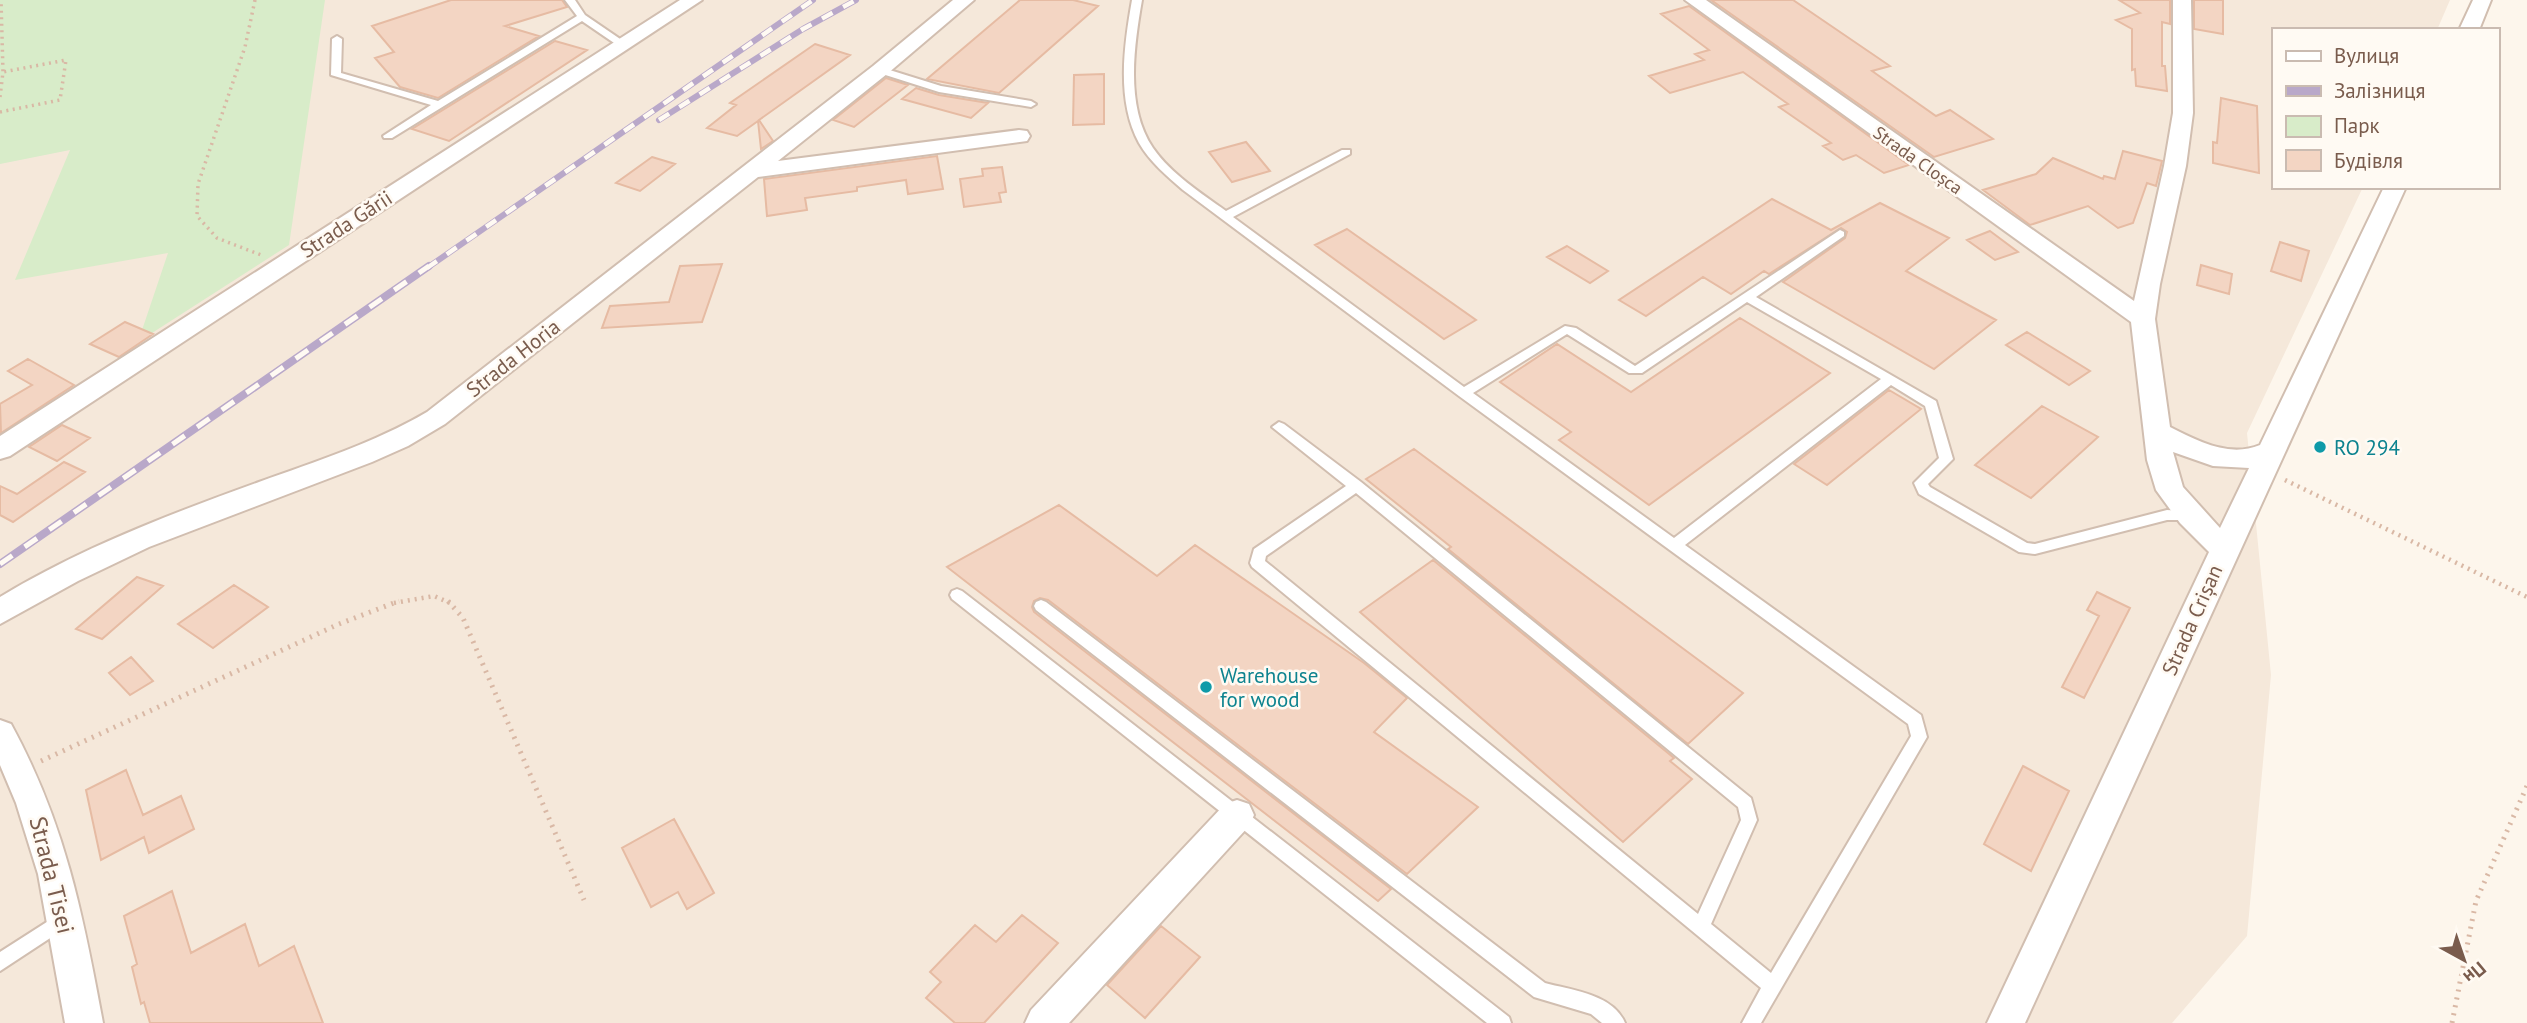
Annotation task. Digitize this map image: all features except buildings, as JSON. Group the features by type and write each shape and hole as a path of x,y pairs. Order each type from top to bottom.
{"street":[{"name":"Strada Gării","path":"0,449 693,0"},
{"name":"Strada Horia","path":"0,612 73,570 141,539 240,499 375,452 409,436 436,418 880,70 965,0"},
{"name":"Strada Cloșca","path":"1695,0 2143,319"},
{"name":"Strada Crișan","path":"2006,1023 2224,550 2190,516 2170,490 2161,460 2143,319 2148,284 2175,166 2183,113 2182,0"},
{"path":"2470,28 2482,0"},
{"path":"749,172 1019,136"},
{"path":"2224,550 2394,189"},
{"path":"2157,432 2184,446 2240,462 2259,458 2267,461"},
{"name":"Strada Tisei","path":"0,734 22,770 48,841 84,1023"},
{"path":"1044,1023 1237,815"}],"lane":[{"path":"570,0 582,17 622,45"},
{"path":"1137,0 1131,98 1141,136 1157,161 1187,188 1464,393 1915,720 1919,737 1751,1023"},
{"path":"388,136 582,17"},
{"path":"337,39 336,75 439,104"},
{"path":"880,70 939,89 1031,104"},
{"path":"1226,216 1346,152"},
{"path":"1464,393 1565,330 1572,331 1633,370 1638,370 1840,234"},
{"path":"1747,297 1931,404 1946,459 1922,483 1924,490 2024,548 2035,549 2167,515 2190,516"},
{"path":"1674,546 1889,379"},
{"path":"1279,427 1356,486 1745,803 1749,820 1701,927"},
{"path":"1356,486 1259,553 1257,563 1773,986"},
{"path":"957,595 1502,1023"},
{"path":"1041,606 1540,990 1595,1006 1616,1023"},
{"path":"0,962 65,918"}],"path":[{"path":"0,97 3,72 1,0"},
{"path":"255,0 245,47 198,184 197,216 217,237 284,264"},
{"path":"0,112 60,100 66,60 3,72"},
{"path":"2267,461 2527,597"},
{"path":"22,770 339,624 390,604 432,595 445,598 463,618 584,900"},
{"path":"2452,1023 2476,901 2527,786"}],"shaded area":[{"path":"0,0 2450,0 2438,28 2272,28 2272,189 2362,189 2247,433 2271,675 2247,936 2172,1023 0,1023"}],"green space":[{"path":"0,0 325,0 289,245 138,342 168,253 15,280 70,150 0,164"}],"railway":[{"path":"427,268 813,0"},
{"path":"659,120 803,29 856,0"},
{"path":"0,564 429,266"}],"place":[{"name":"RO 294","path":"2320,447"},
{"name":"Warehouse for wood","path":"1206,687"}]}
